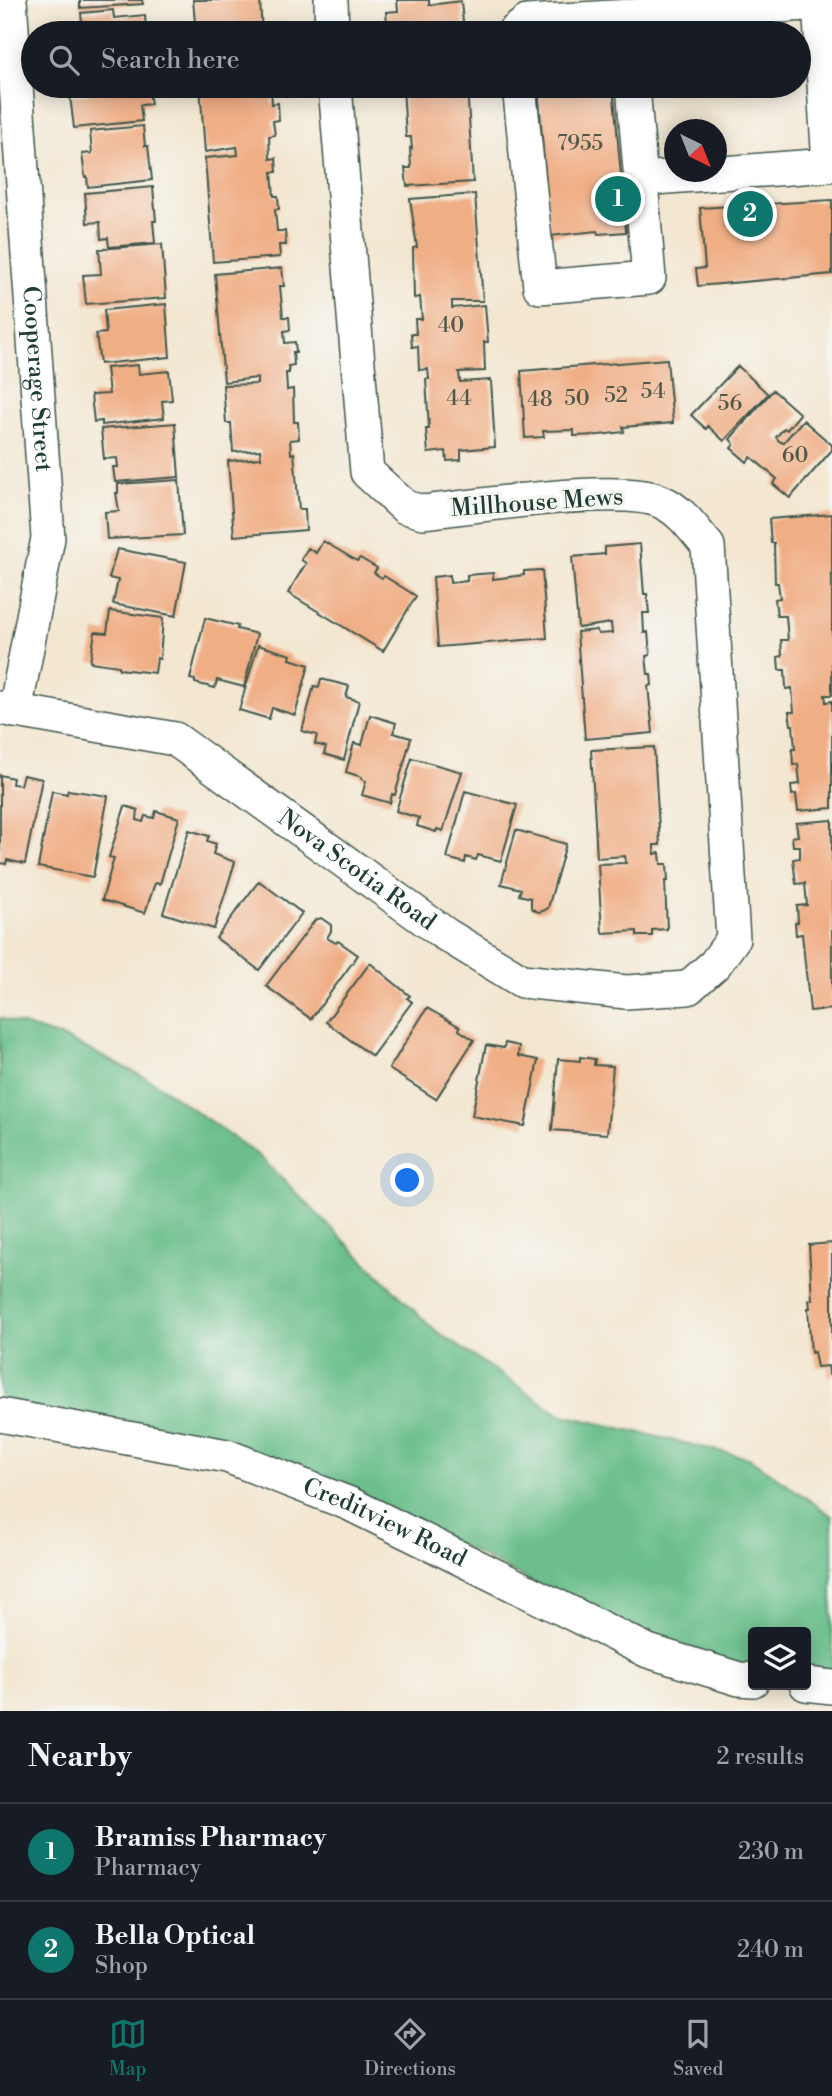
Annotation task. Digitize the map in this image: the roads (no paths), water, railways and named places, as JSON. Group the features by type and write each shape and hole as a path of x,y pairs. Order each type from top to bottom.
{"street":[{"name":"Cooperage Street","path":"7,710 48,538 10,0"},
{"path":"331,0 332,21"},
{"path":"640,179 829,165 825,3 701,6 643,21"},
{"path":"522,18 584,9 617,21"},
{"name":"Millhouse Mews","path":"336,98 367,472 405,508 423,512 575,497 632,495 661,501 681,515 708,546 733,939 715,964"},
{"path":"520,98 540,288 649,278 633,98"},
{"name":"Nova Scotia Road","path":"7,710 175,739 444,934 522,981 626,992 688,988 715,964"},
{"name":"Creditview Road","path":"0,1415 227,1456 350,1504 649,1651 748,1680"},
{"path":"811,1685 832,1687"}],"place":[{"name":"Bramiss Pharmacy","path":"618,199"},
{"name":"Bella Optical","path":"750,214"}]}
